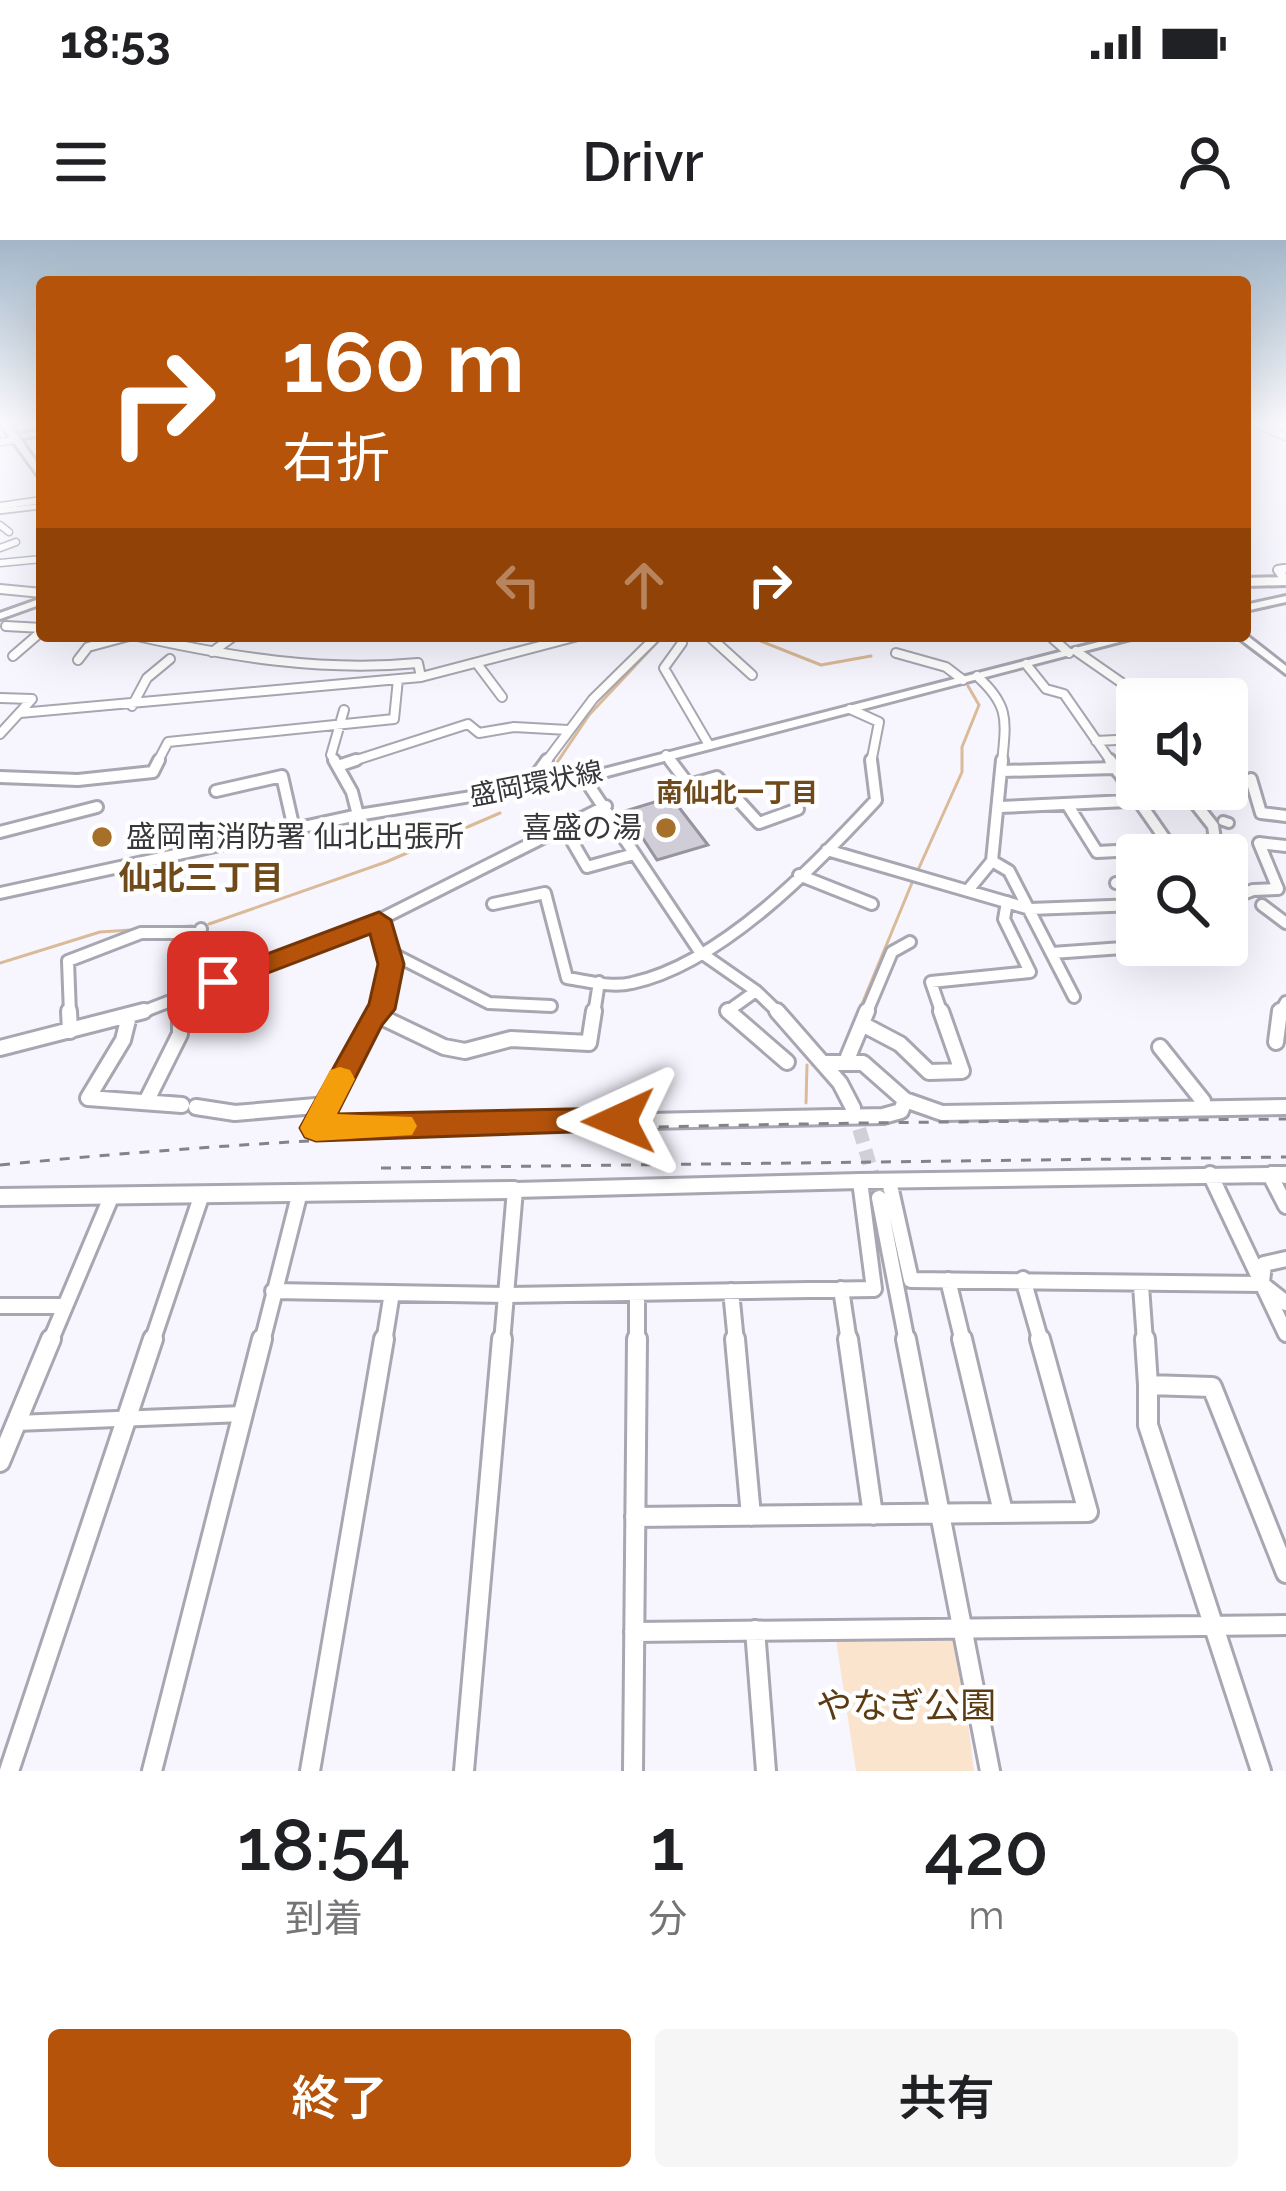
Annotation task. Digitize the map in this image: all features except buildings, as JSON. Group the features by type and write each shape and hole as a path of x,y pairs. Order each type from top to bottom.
{"highway":[{"path":"1251,585 1286,588"}],"main road":[{"path":"1251,605 1286,588"},
{"name":"盛岡環状線","path":"0,892 358,815 584,778 1110,642"}],"street":[{"path":"0,508 36,504"},
{"path":"0,525 9,532"},
{"path":"0,548 16,542"},
{"path":"0,562 36,559"},
{"path":"1286,568 1278,571 1286,588"},
{"path":"3,592 36,595"},
{"path":"2,621 36,599"},
{"path":"2,621 36,600"},
{"path":"2,621 36,629"},
{"path":"13,656 36,635"},
{"path":"78,660 88,647 108,642"},
{"path":"177,642 277,664 353,670 418,663 421,677"},
{"path":"212,652 226,642"},
{"path":"20,713 421,677 557,642"},
{"path":"526,789 568,730 651,642"},
{"path":"716,642 752,675"},
{"path":"1058,642 1116,680"},
{"path":"1249,642 1286,671"},
{"path":"682,643 664,668 709,745"},
{"path":"896,652 946,667 999,696 1006,720 992,861 969,889"},
{"path":"132,706 147,678 170,659"},
{"path":"1026,664 1046,688 1064,694 1116,769"},
{"path":"478,665 502,697"},
{"path":"0,777 78,780 153,772 168,742 394,719 398,679"},
{"path":"0,698 32,699 0,734"},
{"path":"344,710 331,754 358,815"},
{"path":"493,904 545,893 567,978 631,983 700,952 799,875 876,800 870,752 879,722 850,710"},
{"path":"338,766 468,724 479,733 514,727 568,730"},
{"path":"1096,741 1116,740"},
{"path":"666,755 689,785 717,777 759,823 798,808"},
{"path":"1002,771 1116,770"},
{"path":"216,791 282,776 294,829"},
{"path":"584,778 700,952 756,992 824,1063 853,1108"},
{"path":"1250,779 1261,813 1286,816"},
{"path":"1000,807 1116,801"},
{"path":"1067,803 1097,852 1116,852"},
{"path":"0,1048 129,1016 379,920 606,806"},
{"path":"0,832 97,807"},
{"path":"565,829 587,867 634,854"},
{"path":"1248,892 1278,890 1259,843 1286,846"},
{"path":"827,850 1030,909 1116,906"},
{"path":"992,861 1009,872 1074,997"},
{"path":"799,875 872,904"},
{"path":"864,1025 898,1041 929,1072 962,1071 931,982 1030,973 1004,919 1006,902"},
{"path":"1262,904 1286,923"},
{"path":"379,920 391,964 382,1009 375,1014 316,1128 883,1116 901,1111 904,1100"},
{"path":"70,1030 68,961 141,933 199,933 201,929"},
{"path":"848,1057 892,952 910,941"},
{"path":"1052,953 1116,949"},
{"path":"387,951 489,1003 551,1006"},
{"path":"375,1014 444,1046 466,1051 512,1039 590,1042 599,982"},
{"path":"756,992 728,1011 787,1062"},
{"path":"147,1100 180,1034 180,997"},
{"path":"1276,1042 1278,1015 1286,1002"},
{"path":"129,1016 123,1040 88,1098 147,1100 235,1113 327,1105"},
{"path":"1160,1047 1203,1101"},
{"path":"824,1063 848,1057 866,1062 904,1100 942,1113 1286,1107"},
{"path":"1210,1174 1286,1334"},
{"path":"2,1202 112,1195 860,1181 884,1190 1210,1174 1278,1175 1286,1206"},
{"path":"273,1291 506,1295 874,1289 860,1181"},
{"path":"464,1771 515,1190"},
{"path":"884,1190 911,1280 1262,1284 1286,1303"},
{"path":"884,1190 939,1514 990,1771"},
{"path":"152,1771 300,1192"},
{"path":"9,1771 202,1194"},
{"path":"0,1462 9,1431 112,1195"},
{"path":"1262,1284 1264,1264 1286,1259"},
{"path":"635,1517 1088,1512 1023,1279"},
{"path":"948,1280 1003,1513"},
{"path":"1141,1286 1148,1425 1261,1771"},
{"path":"841,1289 873,1514"},
{"path":"731,1291 751,1516"},
{"path":"310,1771 392,1293"},
{"path":"633,1771 637,1293"},
{"path":"0,1306 65,1306"},
{"path":"1148,1385 1212,1387 1286,1573"},
{"path":"9,1431 243,1414"},
{"path":"634,1632 1286,1624"},
{"path":"755,1630 766,1771"}],"green space":[{"name":"やなぎ公園","path":"957,1636 974,1771 856,1771 836,1640"}],"waterway":[{"path":"552,770 589,715 657,642"},
{"path":"763,642 821,665 871,656"},
{"path":"918,870 962,772 962,747 979,705 968,686"},
{"path":"209,924 386,862 500,813"},
{"path":"846,1043 914,878"},
{"path":"0,963 100,932 192,926"},
{"path":"806,1103 807,1065"}],"tunnel":[{"path":"853,1108 876,1186"}],"railway":[{"path":"0,1165 321,1140 642,1127 1286,1119"},
{"path":"381,1168 1286,1157"}],"slow traffic":[{"path":"340,1079 316,1128 401,1126"}],"place":[{"name":"喜盛の湯","path":"666,828"},
{"name":"盛岡南消防署 仙北出張所","path":"102,837"}],"district":[{"name":"南仙北一丁目","path":"737,793"},
{"name":"仙北三丁目","path":"201,877"}],"route":[{"path":"218,982 379,920 391,964 382,1009 371,1018 316,1128 619,1121"}]}
